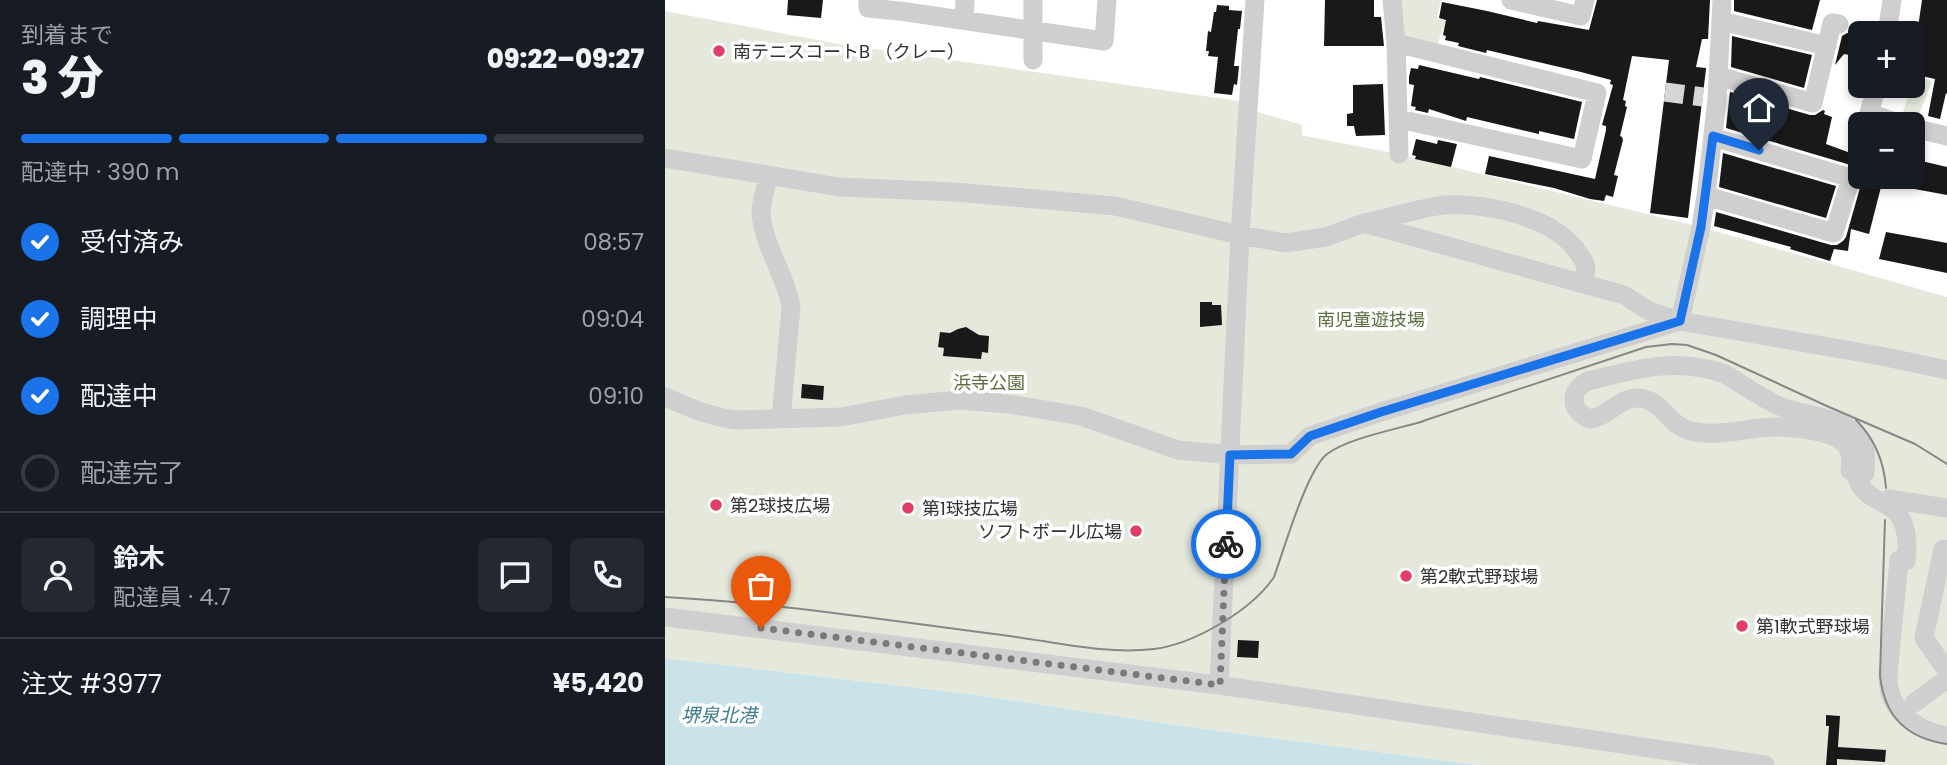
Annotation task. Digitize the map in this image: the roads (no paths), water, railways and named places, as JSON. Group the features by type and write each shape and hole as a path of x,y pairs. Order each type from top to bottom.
{"street":[{"path":"868,0 867,8 896,5 964,20 1104,41 1107,0"},
{"path":"964,20 965,0"},
{"path":"1033,0 1033,60"},
{"path":"1220,685 1240,235 1255,0"},
{"path":"1392,0 1399,154"},
{"path":"1511,0 1581,16 1584,0"},
{"path":"1680,321 1706,196 1713,136 1710,98 1718,71 1722,0"},
{"path":"1889,21 1892,0"},
{"path":"1721,21 1827,46"},
{"path":"1718,71 1813,103 1832,23 1839,24"},
{"path":"1396,43 1597,93 1582,159 1399,119"},
{"path":"1925,131 1947,136"},
{"path":"1706,196 1834,233 1851,178 1713,136"},
{"path":"665,158 839,187 955,192 1115,206 1285,243 1326,237 1364,223 1438,206 1471,205 1536,221 1565,237 1586,266 1584,284"},
{"path":"768,176 773,256 788,291 791,307 781,419"},
{"path":"1364,223 1624,295 1649,311 1680,321 1947,370"},
{"path":"665,397 703,413 736,420 841,417 905,405 960,400 1009,404 1081,416 1178,450 1230,455 1291,454 1310,436 1333,428 1680,321"},
{"path":"1941,510 1889,501 1869,485 1858,472 1849,449 1843,441 1834,436 1806,429 1776,427 1693,432 1675,424 1655,402 1639,397 1628,400 1602,416 1590,419 1575,408 1575,392 1580,385 1588,381 1650,366 1682,365 1716,371 1777,405 1848,427 1858,437 1865,454 1858,472 1854,484 1870,502 1889,512 1897,523 1903,560 1896,675 1898,688 1904,705 1910,712 1926,723 1947,729"},
{"path":"1903,560 1888,675 1890,691 1896,707 1908,720 1932,734 1947,736"},
{"path":"1943,560 1924,638 1947,671"},
{"path":"665,617 1220,685 1765,765"},
{"path":"1914,703 1947,679"}],"water":[{"name":"堺泉北港","path":"665,658 969,694 1189,727 1478,765 665,765"}],"tunnel":[{"path":"1665,92 1703,97"}],"tram line":[{"path":"1423,421 1646,347 1687,345 1716,355 1915,444 1947,464"},
{"path":"1856,420 1877,451 1886,488"},
{"path":"665,597 834,613 1097,649 1135,650 1170,646 1221,624 1252,601 1274,577 1312,476 1327,454 1360,439 1424,421"},
{"path":"1885,520 1880,675 1882,689 1886,702 1900,723 1920,736 1947,744"}],"place":[{"name":"南テニスコートB （クレー）","path":"719,51"},
{"name":"第2球技広場","path":"716,505"},
{"name":"第1球技広場","path":"908,508"},
{"name":"ソフトボール広場","path":"1136,531"},
{"name":"第2軟式野球場","path":"1406,576"},
{"name":"第1軟式野球場","path":"1742,626"}],"park label":[{"name":"南児童遊技場","path":"1371,319"},
{"name":"浜寺公園","path":"989,382"}]}
